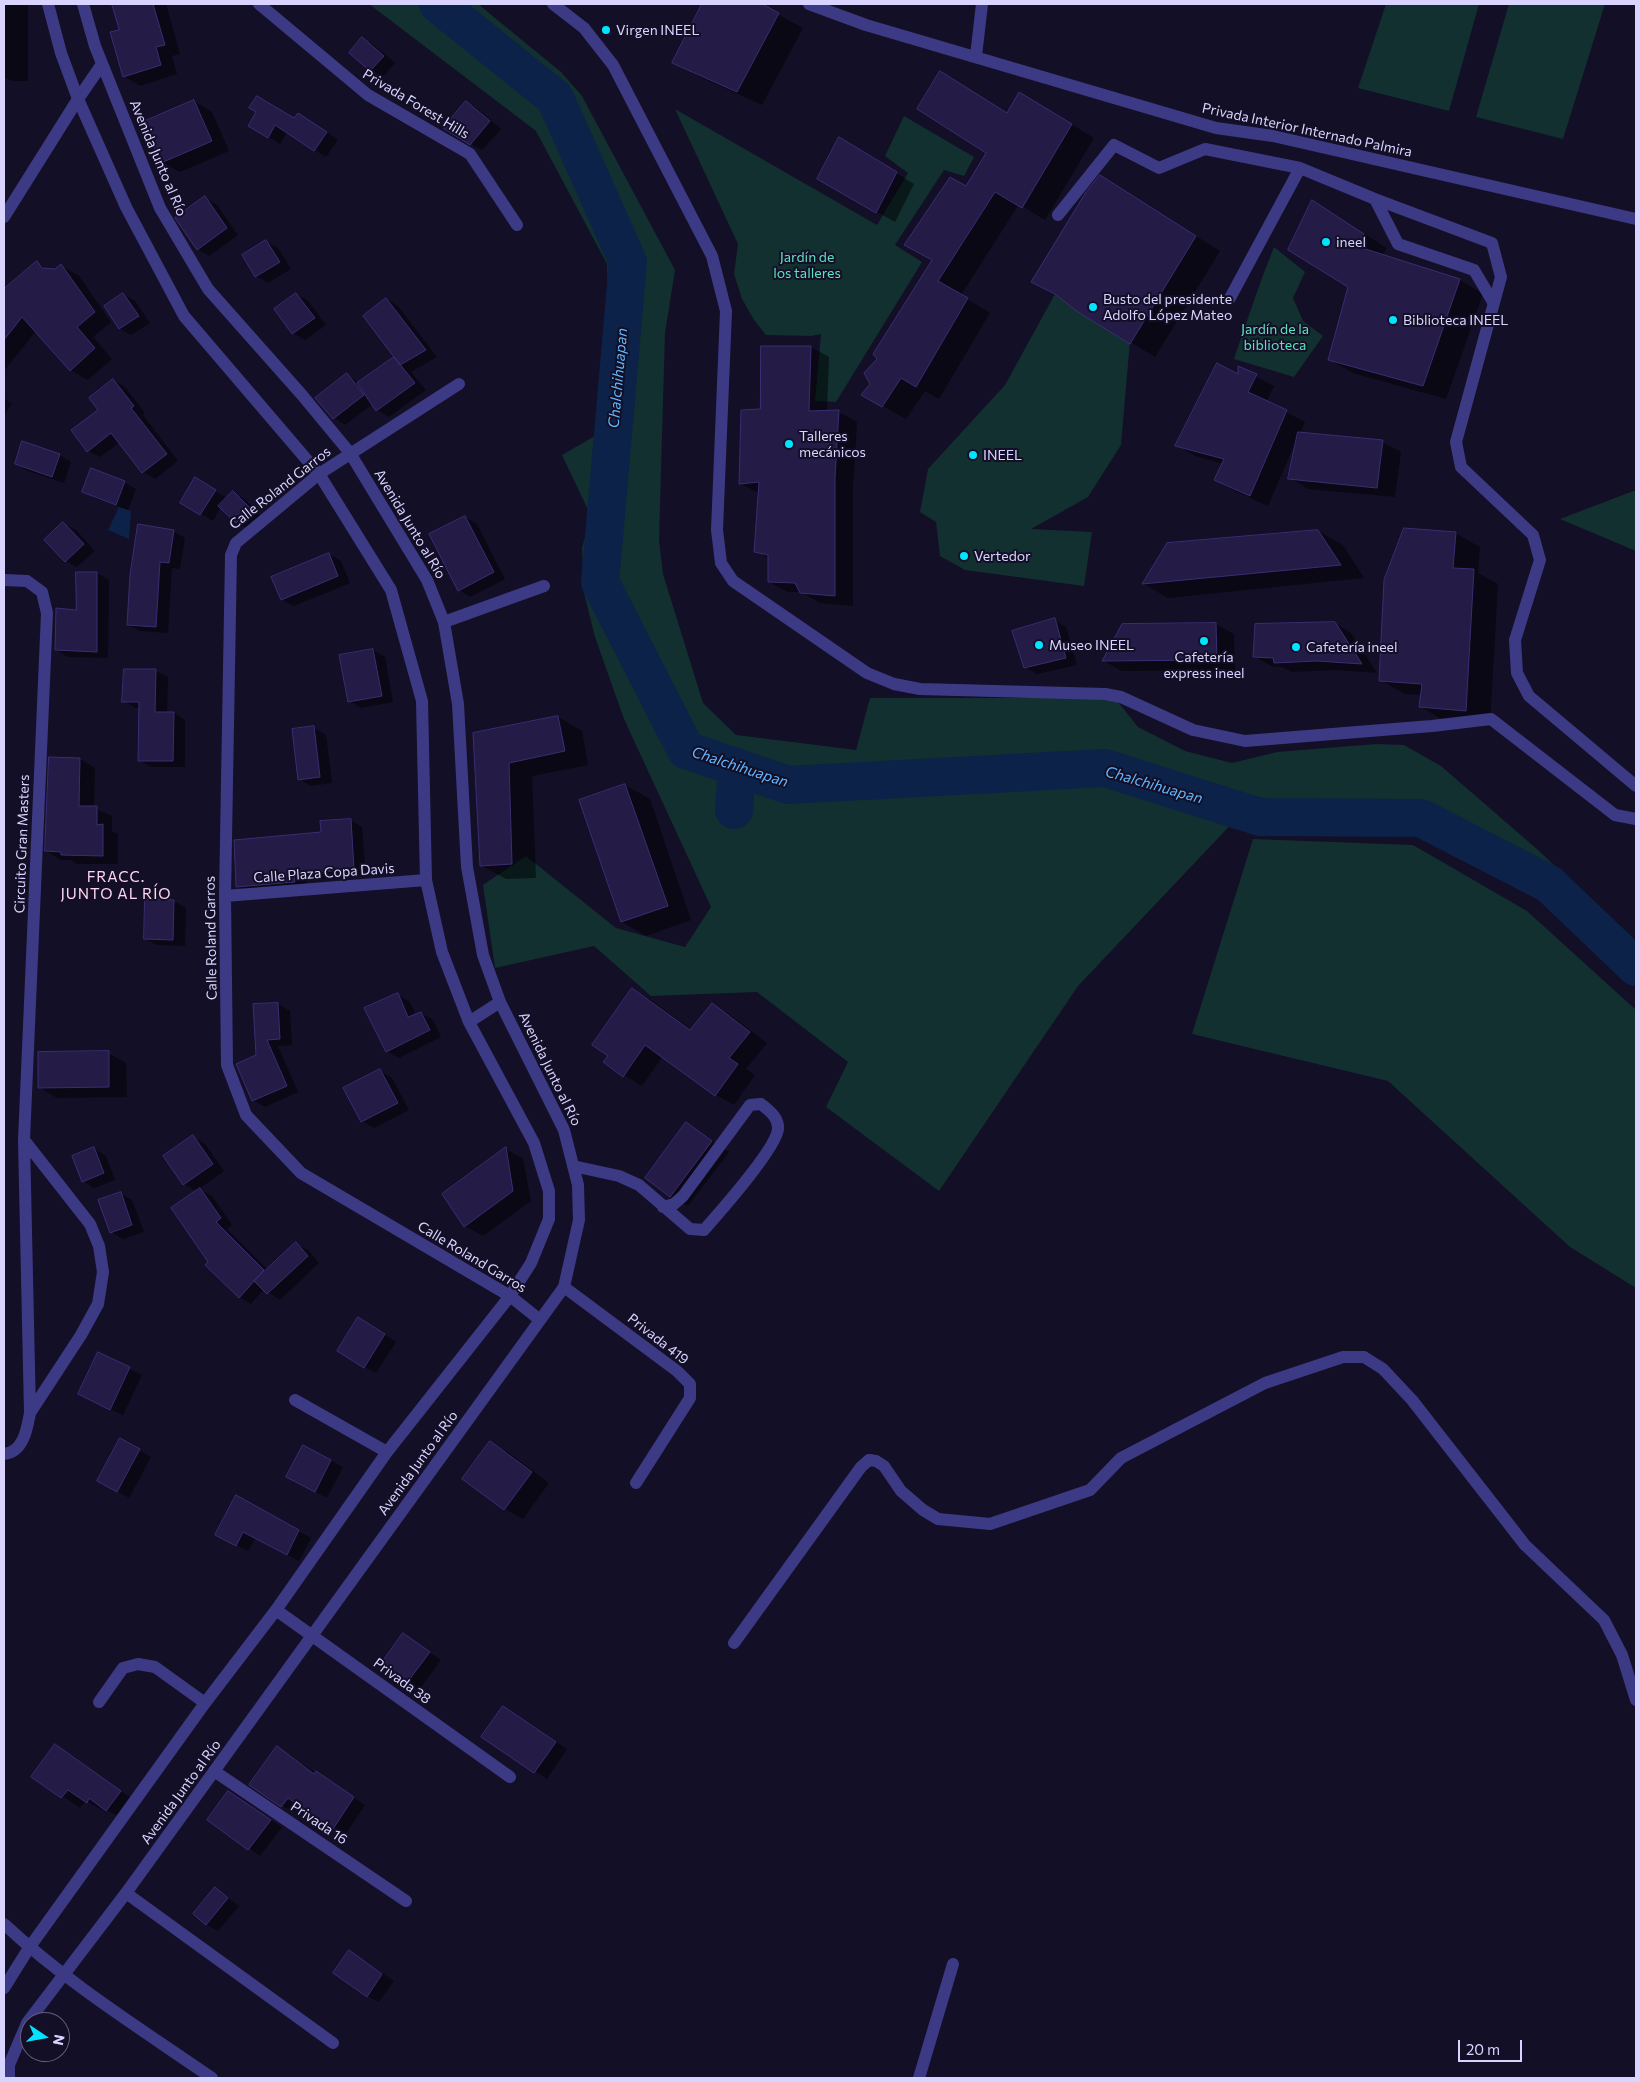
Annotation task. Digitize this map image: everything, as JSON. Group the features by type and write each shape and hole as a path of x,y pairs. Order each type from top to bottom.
{"street":[{"name":"Avenida Junto al Río","path":"4,1988 29,1948 205,1703 276,1610 387,1452 510,1296 531,1263 549,1219 549,1191 534,1143 469,1022 442,952 426,880 422,701 391,590 319,474 184,316 126,207 78,99 61,53 48,4"},
{"name":"Avenida Junto al Río","path":"9,2078 9,2065 27,2023 126,1893 564,1286 579,1220 578,1185 564,1130 500,1002 483,955 467,867 458,704 444,622 427,580 350,453 302,395 208,289 160,208 95,46 83,4"},
{"name":"Privada Forest Hills","path":"259,4 368,96 470,154 518,225"},
{"path":"553,4 584,28 613,65 712,256 726,311 717,530 721,563 733,581 867,672 894,684 920,690 1105,694 1121,698 1193,730 1245,741 1432,726 1491,719 1615,814 1636,819"},
{"name":"Privada Interior Internado Palmira","path":"809,4 866,25 1216,128 1273,136 1636,219"},
{"path":"976,56 982,4"},
{"path":"4,217 102,64"},
{"path":"1058,216 1114,145 1159,168 1205,149 1300,168 1375,199 1492,243 1501,277 1456,442 1461,468 1533,535 1540,560 1515,640 1517,673 1529,696 1636,786"},
{"path":"1230,298 1300,168"},
{"path":"1375,199 1398,244 1474,270 1494,302"},
{"name":"Calle Roland Garros","path":"459,384 319,474 236,543 231,555 225,896 227,1065 246,1115 301,1173 510,1296 540,1320"},
{"name":"Circuito Gran Masters","path":"4,580 27,581 42,592 47,613 24,1140 30,1412 24,1438 10,1453 4,1454"},
{"path":"444,622 544,586"},
{"name":"Calle Plaza Copa Davis","path":"225,896 426,880"},
{"path":"469,1022 500,1002"},
{"path":"573,1166 619,1176 639,1185 662,1207 690,1229 704,1230 734,1196 772,1143 778,1128 775,1117 761,1104 750,1105 683,1196 674,1204 662,1207"},
{"name":"Circuito Gran Masters","path":"24,1140 90,1224 99,1246 103,1272 98,1304 82,1335 30,1412"},
{"name":"Privada 419","path":"564,1286 677,1371 690,1384 690,1398 636,1483"},
{"path":"734,1643 856,1475 869,1460 876,1461 884,1466 901,1491 923,1510 938,1519 990,1524 1090,1490 1121,1458 1265,1383 1343,1357 1364,1358 1383,1369 1412,1400 1525,1545 1604,1620 1622,1655 1636,1700"},
{"path":"295,1400 387,1452"},
{"name":"Privada 38","path":"276,1610 510,1777"},
{"path":"99,1702 123,1668 138,1664 155,1667 205,1703"},
{"name":"Privada 16","path":"214,1771 406,1901"},
{"path":"126,1893 333,2043"},
{"path":"4,1924 29,1948 64,1976 212,2078"},
{"path":"919,2078 953,1964"}],"green space":[{"path":"369,4 478,4 561,72 582,96 675,270 665,333 659,540 663,574 703,703 736,735 856,750 870,698 1087,698 1118,702 1138,727 1185,751 1232,763 1277,752 1376,744 1404,745 1441,766 1538,850 1636,943 1636,974 1606,945 1468,849 1418,820 1391,810 1363,804 1281,801 1257,797 1078,986 939,1191 826,1107 848,1062 757,992 651,996 594,946 495,968 483,885 526,856 616,928 685,947 711,907 624,719 595,637 584,593 582,548 591,516 562,455 600,433 610,375 607,264 536,131"},
{"path":"1386,4 1479,4 1449,111 1358,88"},
{"path":"1509,4 1605,4 1563,139 1476,117"},
{"name":"Jardín de los talleres","path":"675,109 877,225 908,173 885,156 904,116 974,157 964,176 944,170 895,245 922,262 836,402 815,401 821,334 811,336 766,335 754,320 742,299 734,274 738,244"},
{"name":"Jardín de la biblioteca","path":"1274,247 1305,272 1293,298 1303,321 1323,336 1294,377 1234,359"},
{"path":"1137,260 1121,445 1088,497 1031,529 1092,532 1084,586 965,570 940,556 936,522 920,512 928,469 1005,385 1055,294"},
{"path":"1636,490 1636,551 1560,519"},
{"path":"1253,839 1413,845 1527,911 1636,1010 1636,1288 1570,1247 1388,1081 1192,1034"}],"water":[{"path":"119,507 131,511 129,539 108,530"}],"building":[{"path":"112,4 153,4 165,45 156,47 161,65 123,77 110,32 119,30"},
{"path":"702,4 762,4 779,13 737,92 672,63"},
{"path":"362,37 384,56 370,71 349,53"},
{"path":"940,71 1007,113 1019,92 1072,124 1022,208 995,192 938,281 968,298 916,387 901,378 882,407 861,395 870,384 864,373 877,359 873,354 932,260 904,245 950,177 966,186 986,153 917,109"},
{"path":"257,96 294,118 298,113 327,132 314,151 275,125 268,138 248,126 256,112 249,108"},
{"path":"194,100 212,141 161,163 143,122"},
{"path":"466,101 490,121 470,145 443,128"},
{"path":"839,137 897,172 876,213 817,179"},
{"path":"1100,175 1196,236 1130,344 1078,312 1055,294 1031,282 1086,192"},
{"path":"205,196 227,228 197,250 175,218"},
{"name":"Biblioteca INEEL","path":"1312,200 1364,234 1356,246 1460,279 1423,386 1328,360 1348,287 1288,250"},
{"path":"266,240 280,262 255,277 242,255"},
{"path":"37,261 42,268 55,269 61,264 95,312 77,327 95,348 70,371 22,317 4,340 4,289"},
{"path":"123,293 139,316 119,329 104,306"},
{"path":"296,293 315,318 292,334 274,309"},
{"path":"386,298 426,350 400,365 363,316"},
{"name":"Talleres mecánicos","path":"761,346 811,346 809,411 839,410 835,477 835,596 800,593 795,583 768,582 768,555 754,552 759,482 739,484 741,410 760,409"},
{"path":"394,357 415,383 376,411 357,383"},
{"path":"1217,363 1238,374 1238,366 1257,374 1248,392 1287,410 1250,496 1214,480 1224,459 1175,446"},
{"path":"347,373 364,395 333,419 315,398"},
{"path":"113,379 134,406 131,408 167,454 142,473 111,433 87,452 71,430 98,410 89,398"},
{"path":"1298,432 1383,440 1377,488 1288,479"},
{"path":"22,441 60,454 52,477 15,464"},
{"path":"91,468 125,481 116,505 82,492"},
{"path":"195,477 216,490 200,515 180,503"},
{"path":"233,491 250,508 236,523 218,506"},
{"path":"465,516 494,572 458,591 429,534"},
{"path":"63,522 84,544 65,562 44,540"},
{"path":"138,524 174,530 169,563 160,562 156,627 127,625 130,575"},
{"path":"1404,528 1456,532 1453,568 1474,569 1466,711 1419,707 1422,684 1379,681 1384,580"},
{"path":"1318,530 1341,565 1142,584 1167,543"},
{"path":"329,553 338,576 281,600 271,577"},
{"path":"76,572 97,572 97,652 55,650 56,608 76,610"},
{"name":"Museo INEEL","path":"1055,618 1066,658 1024,668 1012,631"},
{"path":"1335,622 1362,664 1317,661 1274,663 1273,658 1253,657 1255,624"},
{"path":"1216,623 1217,660 1102,661 1122,624"},
{"path":"373,649 382,696 348,702 339,655"},
{"path":"124,669 156,669 155,712 174,712 173,761 138,761 139,702 122,702"},
{"path":"558,716 565,751 509,763 512,864 480,866 473,733"},
{"path":"314,726 320,777 298,780 292,729"},
{"path":"49,757 80,758 79,806 97,806 97,825 103,824 103,856 61,855 61,852 45,851"},
{"path":"625,784 668,906 621,922 579,800"},
{"path":"351,819 354,869 294,874 295,882 236,887 234,840 321,832 320,821"},
{"path":"145,899 174,900 173,940 144,939"},
{"path":"632,988 690,1030 712,1003 750,1032 729,1058 738,1064 715,1096 645,1045 623,1077 603,1062 608,1056 592,1045"},
{"path":"398,993 408,1017 421,1012 430,1030 386,1052 364,1008"},
{"path":"278,1003 280,1039 267,1040 287,1086 252,1101 236,1064 256,1055 253,1004"},
{"path":"109,1051 109,1087 38,1088 38,1052"},
{"path":"380,1069 398,1103 361,1122 343,1088"},
{"path":"686,1122 712,1141 670,1197 645,1178"},
{"path":"193,1135 213,1164 183,1185 163,1156"},
{"path":"94,1147 104,1173 82,1182 72,1156"},
{"path":"506,1147 513,1191 464,1227 442,1194"},
{"path":"200,1188 221,1218 216,1222 264,1270 239,1298 205,1265 208,1262 171,1208"},
{"path":"121,1192 132,1225 110,1233 98,1200"},
{"path":"296,1242 308,1256 267,1294 254,1281"},
{"path":"358,1317 385,1334 364,1368 337,1351"},
{"path":"98,1352 130,1367 110,1410 78,1394"},
{"path":"120,1438 140,1449 117,1492 97,1481"},
{"path":"490,1441 532,1472 504,1510 462,1479"},
{"path":"303,1445 331,1460 315,1492 286,1477"},
{"path":"236,1495 299,1530 287,1555 243,1532 236,1546 215,1535"},
{"path":"403,1633 430,1652 406,1684 381,1664"},
{"path":"503,1706 556,1742 534,1773 481,1737"},
{"path":"55,1744 121,1791 106,1811 89,1798 87,1803 68,1790 61,1798 31,1777"},
{"path":"277,1746 314,1774 316,1771 354,1797 333,1829 288,1798 281,1807 249,1785"},
{"path":"228,1791 271,1820 248,1850 207,1820"},
{"path":"215,1887 228,1898 206,1925 193,1914"},
{"path":"349,1950 382,1974 367,1997 333,1973"}],"waterway":[{"name":"Chalchihuapan","path":"438,4 555,98 628,262 600,582 686,750 788,785 1105,768 1260,817 1421,818 1549,884 1636,967"},
{"path":"734,810 737,767"}],"place":[{"name":"Virgen INEEL","path":"606,30"},
{"name":"ineel","path":"1326,242"},
{"name":"Busto del presidente Adolfo López Mateo","path":"1093,307"},
{"name":"Biblioteca INEEL","path":"1393,320"},
{"name":"Talleres mecánicos","path":"789,444"},
{"name":"INEEL","path":"973,455"},
{"name":"Vertedor","path":"964,556"},
{"name":"Cafetería express ineel","path":"1204,641"},
{"name":"Museo INEEL","path":"1039,645"},
{"name":"Cafetería ineel","path":"1296,647"}],"district":[{"name":"FRACC. JUNTO AL RÍO","path":"116,886"}]}
